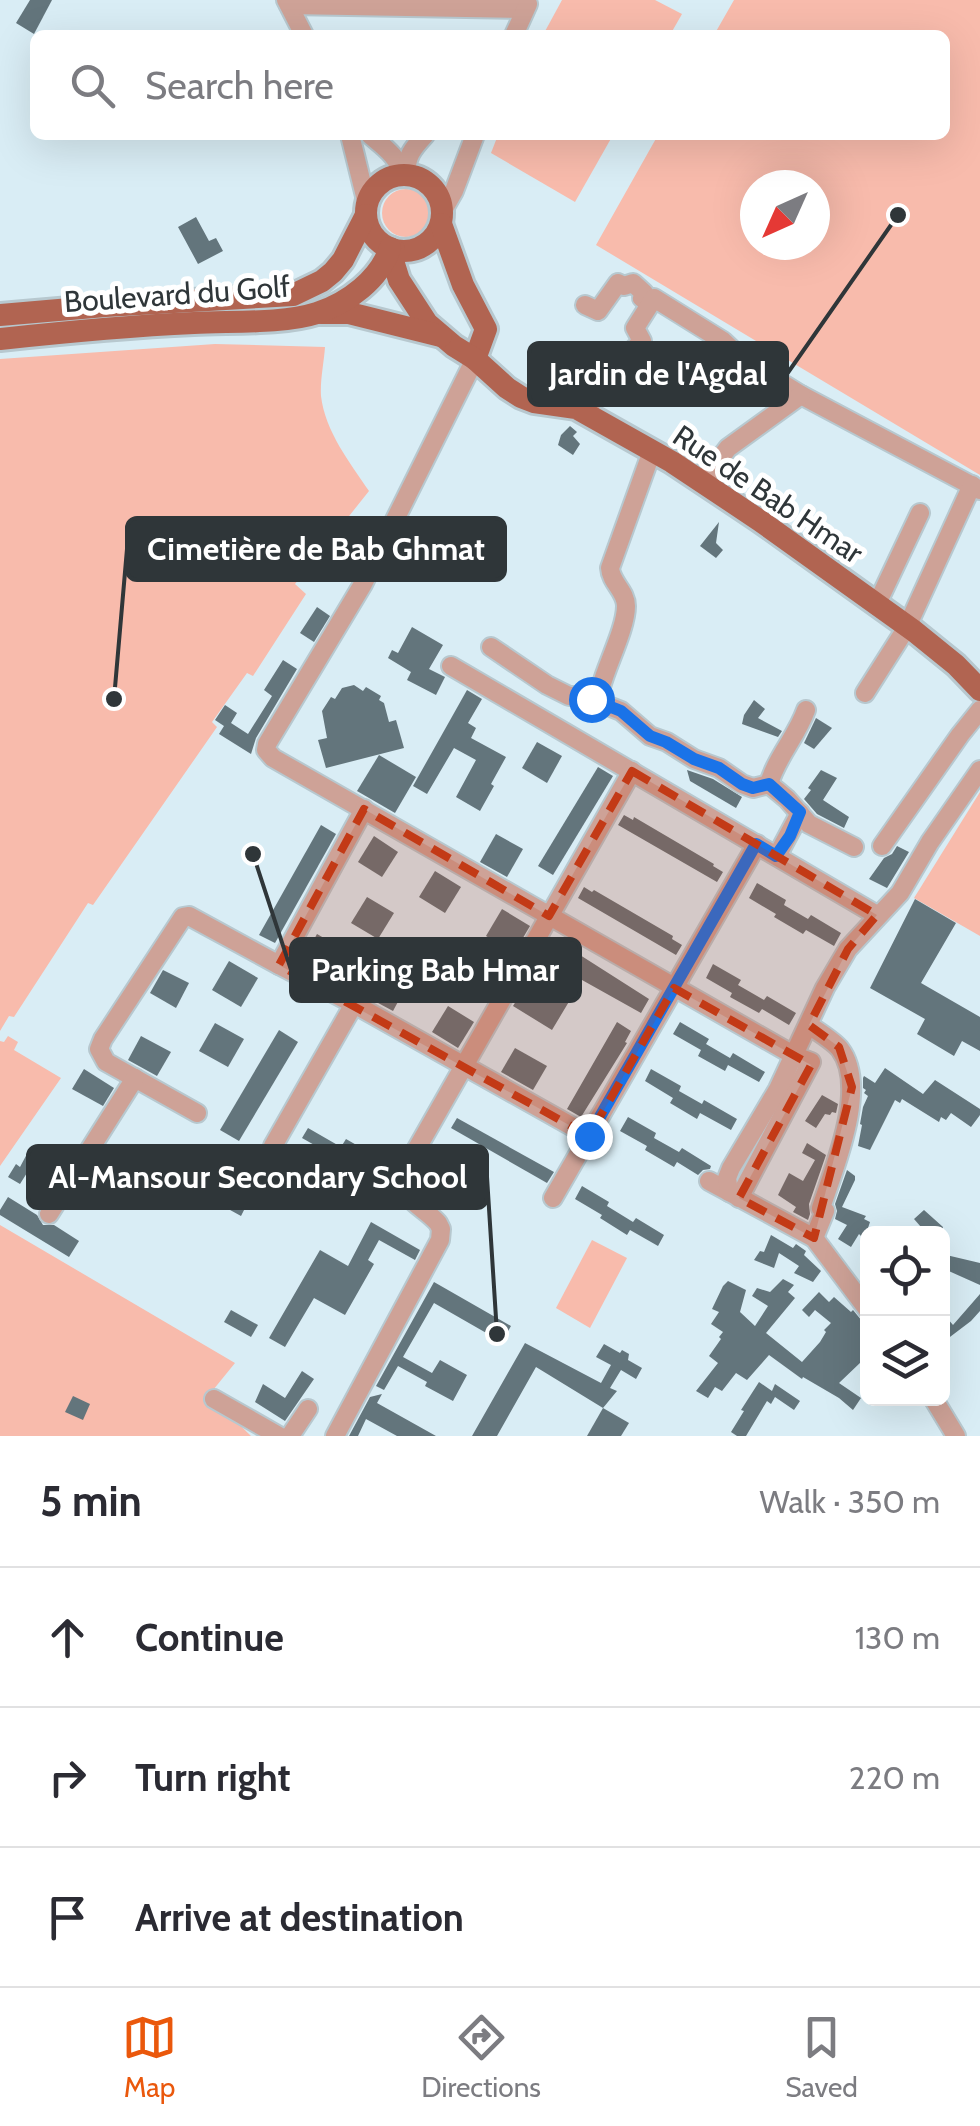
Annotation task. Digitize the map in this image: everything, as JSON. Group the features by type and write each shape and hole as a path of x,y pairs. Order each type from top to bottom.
{"main road":[{"path":"442,218 436,234 425,245 408,252 382,244 372,233 367,209 372,192 382,182 404,175 432,187 438,196 463,284 486,329 475,359"},
{"name":"Boulevard du Golf","path":"0,315 292,295 316,285 333,272 343,260 367,209"},
{"name":"Boulevard du Golf","path":"0,338 98,328 298,318 346,298 379,272 392,249"},
{"name":"Rue de Bab Hmar","path":"392,249 404,290 427,322 521,397 576,408 652,450 771,528 907,626 956,664 980,690"},
{"path":"317,312 349,313 442,336"}],"street":[{"path":"302,30 288,3 525,8"},
{"path":"510,30 525,8"},
{"path":"351,140 367,209"},
{"path":"376,140 393,155 404,175"},
{"path":"404,175 410,152 421,140"},
{"path":"442,218 473,140"},
{"path":"585,305 598,311 618,283 633,283 650,304"},
{"path":"584,414 613,370 642,341 635,328 654,298 801,395 976,488 907,626 864,693"},
{"path":"475,359 363,584 266,744 266,750 273,758 803,1060"},
{"path":"701,482 728,448 801,395"},
{"path":"601,687 626,606 610,568 652,450"},
{"path":"876,606 920,513"},
{"path":"491,647 569,696 583,696 621,711 650,736 719,768 742,784 753,788 769,784"},
{"path":"451,666 877,916"},
{"path":"769,784 806,710"},
{"path":"882,846 980,710"},
{"path":"336,1436 440,1240 438,1223 404,1192 403,1173 632,770"},
{"path":"734,1195 727,1178 730,1168 778,1089 803,1060 809,1024 840,962 900,893 980,770"},
{"path":"769,784 818,830 854,847"},
{"path":"279,965 364,809"},
{"path":"776,856 800,812"},
{"path":"553,1198 756,844"},
{"path":"198,1113 106,1062 99,1049 182,917 189,916 589,1136"},
{"path":"274,1146 354,1004"},
{"path":"809,1024 840,1048 852,1087 838,1157 821,1208 825,1211 814,1238"},
{"path":"49,1214 135,1078"},
{"path":"709,1181 814,1238 860,1299"},
{"path":"214,1399 279,1436"},
{"path":"938,1406 956,1436"},
{"path":"290,1436 308,1409"}],"highlighted area":[{"path":"632,771 877,915 848,949 809,1025 839,1047 852,1087 814,1238 739,1198 811,1065 674,988 589,1136 279,965 364,809 549,916"}],"shaded area":[{"path":"562,0 655,0 682,14 673,30 546,30"},
{"path":"734,0 980,0 980,475 596,245 655,140 950,140 950,30 717,30"},
{"path":"496,140 610,140 575,202 491,153"},
{"path":"406,189 423,196 430,213 423,230 406,237 389,230 382,213 389,196"},
{"path":"215,344 325,347 323,409 339,446 369,491 295,584 306,594 253,676 247,673 212,722 217,727 93,905 88,903 14,1017 9,1016 0,1031 0,359"},
{"path":"980,792 980,936 914,898"},
{"path":"8,1036 18,1042 14,1050 61,1078 0,1166 0,1041"},
{"path":"0,1225 235,1363 209,1395 251,1436 0,1436"},
{"path":"592,1240 627,1258 590,1328 556,1308"}],"building":[{"path":"30,0 52,0 36,30 30,32 16,23"},
{"path":"196,217 209,241 216,238 223,251 198,264 178,227"},
{"path":"570,426 577,432 573,436 580,444 573,455 558,445"},
{"path":"719,522 716,543 723,550 716,558 700,546"},
{"path":"317,607 330,616 314,642 300,633"},
{"path":"412,627 443,645 429,669 445,677 436,695 407,680 411,672 388,658 392,650 398,653"},
{"path":"283,660 297,669 256,738 251,754 219,734 224,726 215,720 225,705 237,713 231,723 248,734 272,696 264,690"},
{"path":"354,685 381,696 379,700 384,703 389,722 396,720 404,748 326,768 318,740 327,738 322,711 342,688"},
{"path":"467,690 482,699 468,723 476,728 471,738 506,757 480,811 456,797 476,760 454,748 427,794 413,786"},
{"path":"754,700 765,709 758,718 782,731 778,737 742,724"},
{"path":"816,718 832,728 814,749 804,743"},
{"path":"537,742 562,756 547,783 522,768"},
{"path":"379,755 416,777 395,813 357,791"},
{"path":"598,767 613,776 553,875 538,866"},
{"path":"687,770 713,779 742,797 736,808 690,781"},
{"path":"821,770 837,778 823,800 849,817 844,828 817,814 804,799"},
{"path":"624,815 633,820 634,817 714,864 723,872 717,882 618,825"},
{"path":"321,825 336,834 275,943 259,935"},
{"path":"496,834 523,849 507,877 480,862"},
{"path":"374,836 398,852 382,877 358,862"},
{"path":"897,846 909,852 887,888 869,879 884,858"},
{"path":"435,871 461,887 445,913 419,897"},
{"path":"757,883 786,900 784,905 841,933 834,946 806,930 803,934 749,898"},
{"path":"584,887 673,936 682,945 676,955 578,898"},
{"path":"367,897 394,913 378,939 351,923"},
{"path":"915,899 956,923 921,983 980,1017 980,1051 962,1041 954,1056 917,1034 925,1019 870,988"},
{"path":"502,909 530,926 514,953 486,936"},
{"path":"317,934 343,949 329,975 303,960"},
{"path":"553,946 567,952 569,948 649,999 641,1013 582,980 552,1030 513,1006"},
{"path":"229,961 258,978 241,1007 212,990"},
{"path":"713,964 741,980 738,985 796,1013 789,1025 730,997 732,993 706,978"},
{"path":"163,970 189,983 176,1008 150,993"},
{"path":"381,971 407,985 393,1011 367,997"},
{"path":"448,1006 474,1022 458,1048 432,1032"},
{"path":"617,1022 631,1031 627,1043 581,1117 567,1109"},
{"path":"680,1022 709,1039 706,1044 730,1058 733,1053 765,1072 759,1082 728,1065 725,1071 698,1056 701,1050 673,1034"},
{"path":"215,1023 244,1039 228,1067 199,1051"},
{"path":"279,1030 298,1042 239,1141 220,1130"},
{"path":"141,1036 171,1052 157,1076 128,1060"},
{"path":"515,1048 547,1066 533,1090 501,1072"},
{"path":"885,1068 923,1094 935,1080 980,1109 980,1115 971,1127 951,1113 939,1122 902,1099 900,1103 895,1100 870,1150 858,1146 868,1096 864,1093 863,1078 875,1083"},
{"path":"84,1069 114,1088 103,1106 72,1089"},
{"path":"651,1069 681,1086 679,1091 737,1119 731,1130 700,1113 697,1119 670,1103 673,1098 645,1081"},
{"path":"822,1095 838,1104 836,1113 825,1114 816,1128 805,1121"},
{"path":"628,1117 656,1133 654,1138 679,1152 682,1148 710,1169 698,1175 677,1162 674,1167 645,1150 647,1146 620,1131"},
{"path":"457,1118 554,1172 547,1183 451,1128"},
{"path":"308,1128 341,1147 346,1139 367,1151 341,1185 321,1174 332,1155 302,1138"},
{"path":"807,1143 826,1155 809,1204 808,1220 793,1212 796,1207 778,1195 789,1173 803,1181 815,1160 802,1153"},
{"path":"28,1152 37,1157 20,1184 8,1177 16,1164 20,1167"},
{"path":"224,1164 253,1180 241,1201 247,1204 241,1216 221,1205 230,1188 215,1179"},
{"path":"847,1170 855,1180 842,1207 866,1216 864,1219 870,1222 869,1226 860,1226 860,1235 851,1247 838,1239 847,1225 835,1219 835,1204"},
{"path":"582,1186 633,1222 636,1218 664,1235 658,1246 630,1230 627,1235 575,1199"},
{"path":"8,1197 37,1215 43,1225 54,1225 79,1241 69,1257 0,1215"},
{"path":"924,1210 942,1226 920,1226 914,1219"},
{"path":"371,1222 420,1250 415,1260 379,1240 368,1260 374,1264 345,1315 314,1298 285,1347 269,1338 320,1250 348,1266"},
{"path":"771,1235 806,1251 804,1255 821,1271 813,1282 794,1273 799,1266 779,1253 774,1268 754,1260 760,1251 764,1252"},
{"path":"950,1256 980,1263 980,1285 950,1272"},
{"path":"783,1279 794,1285 788,1292 795,1298 766,1333 802,1362 831,1323 815,1310 809,1317 802,1310 819,1292 829,1302 834,1297 860,1319 860,1363 839,1383 860,1397 853,1410 769,1355 747,1380 736,1373 722,1391 715,1387 708,1398 696,1391 718,1363 709,1356 723,1332 711,1324 719,1312 712,1309 723,1286 728,1281 746,1290 740,1312 755,1326 768,1306 752,1296 757,1288 770,1292"},
{"path":"434,1282 511,1326 502,1342 434,1303 403,1357 432,1373 440,1360 467,1375 453,1401 398,1366 384,1390 376,1386"},
{"path":"980,1294 980,1311 950,1337 950,1321 953,1325"},
{"path":"231,1310 258,1325 251,1337 224,1322"},
{"path":"525,1343 601,1383 611,1365 596,1357 604,1344 629,1354 628,1360 642,1368 636,1379 621,1370 610,1388 617,1391 603,1408 536,1367 497,1436 472,1436"},
{"path":"302,1371 314,1379 285,1421 255,1402 263,1384 285,1398"},
{"path":"759,1382 772,1391 775,1384 800,1401 794,1410 775,1397 771,1404 767,1401 746,1436 737,1436 731,1432"},
{"path":"382,1394 377,1403 436,1436 397,1436 366,1419 358,1436 349,1436 370,1397"},
{"path":"73,1396 90,1404 83,1420 65,1412"},
{"path":"603,1408 629,1423 621,1436 587,1436"}],"place":[{"name":"Jardin de l'Agdal","path":"898,215"},
{"name":"Cimetière de Bab Ghmat","path":"114,699"},
{"name":"Parking Bab Hmar","path":"253,854"},
{"name":"Al-Mansour Secondary School","path":"497,1334"}],"route":[{"path":"589,1136 756,844 776,856 800,812 769,784 753,788 742,784 719,768 650,736 621,711 591,699"}]}
